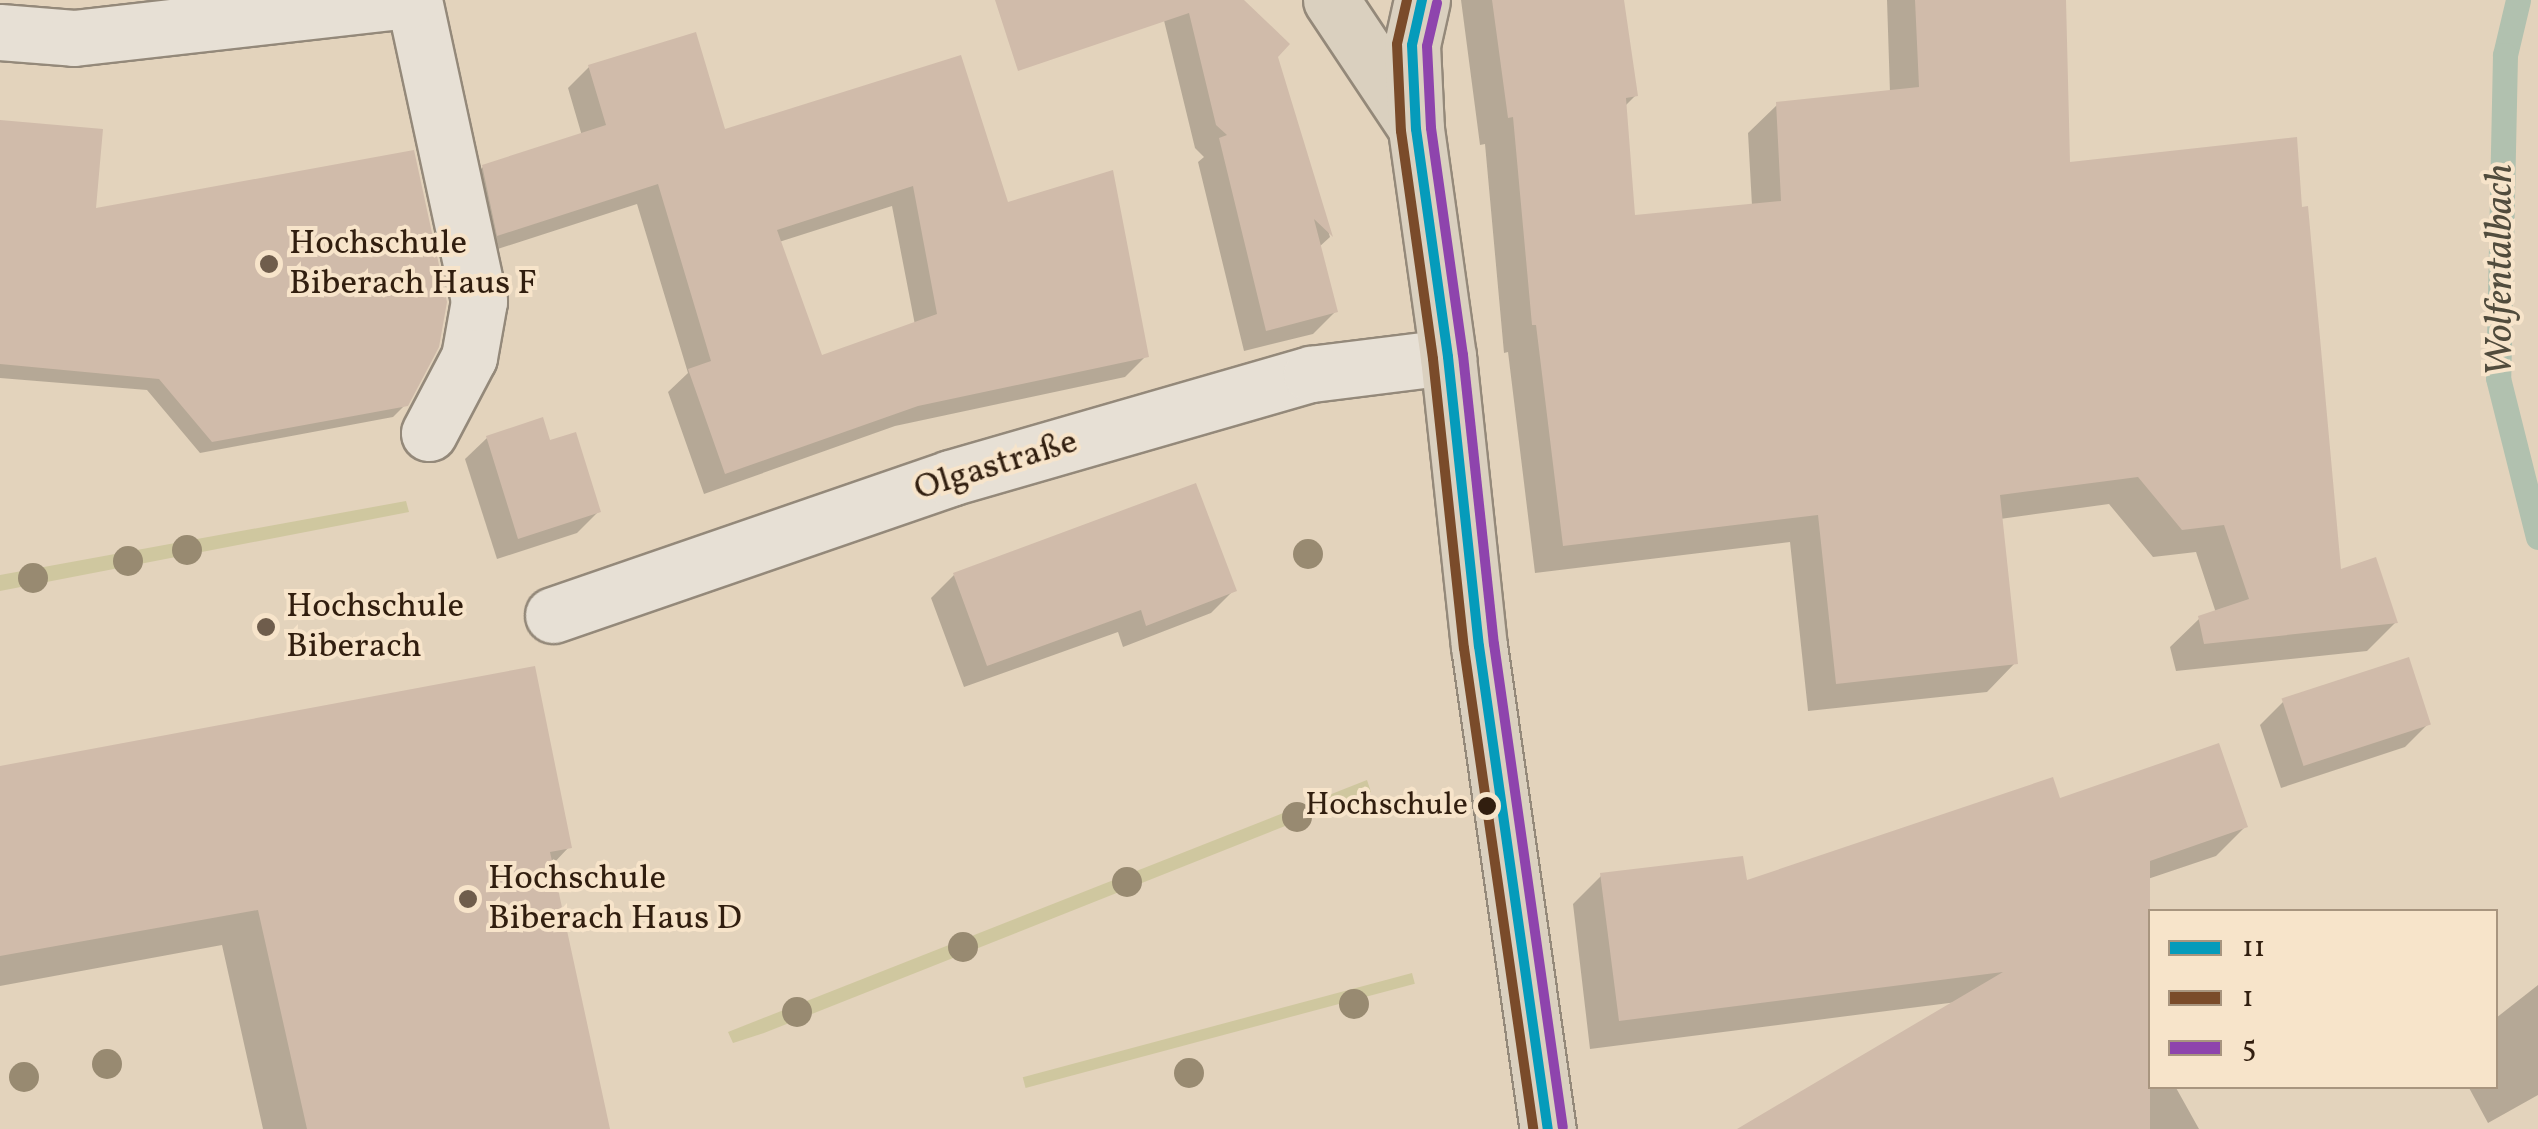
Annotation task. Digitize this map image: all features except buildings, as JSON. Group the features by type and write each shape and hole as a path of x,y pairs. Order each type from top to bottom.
{"main road":[{"path":"1331,0 1416,128"},
{"path":"1422,0 1412,44 1416,128 1448,357 1479,646 1548,1129"}],"street":[{"path":"0,32 74,38 412,0 479,301 469,357 429,433"},
{"name":"Olgastraße","path":"554,615 950,478 1311,374 1448,357"}],"shaded area":[{"path":"406,501 409,512 0,591 0,575"},
{"path":"1367,780 1371,792 764,1033 733,1043 728,1032"},
{"path":"1412,973 1415,984 1026,1088 1023,1077"}],"waterway":[{"name":"Wolfentalbach","path":"2518,0 2505,55 2498,378 2538,537"}],"transit line":[{"name":"1","path":"1407,0 1397,44 1401,131 1433,359 1464,648 1533,1129"},
{"name":"11","path":"1422,0 1412,45 1416,129 1448,357 1479,646 1548,1129"},
{"name":"5","path":"1437,3 1427,46 1431,128 1463,355 1494,644 1563,1127"}],"place":[{"name":"Hochschule Biberach Haus F","path":"269,264"},
{"name":"Hochschule Biberach","path":"266,627"},
{"name":"Hochschule","path":"1487,806"},
{"name":"Hochschule Biberach Haus D","path":"468,899"}]}
